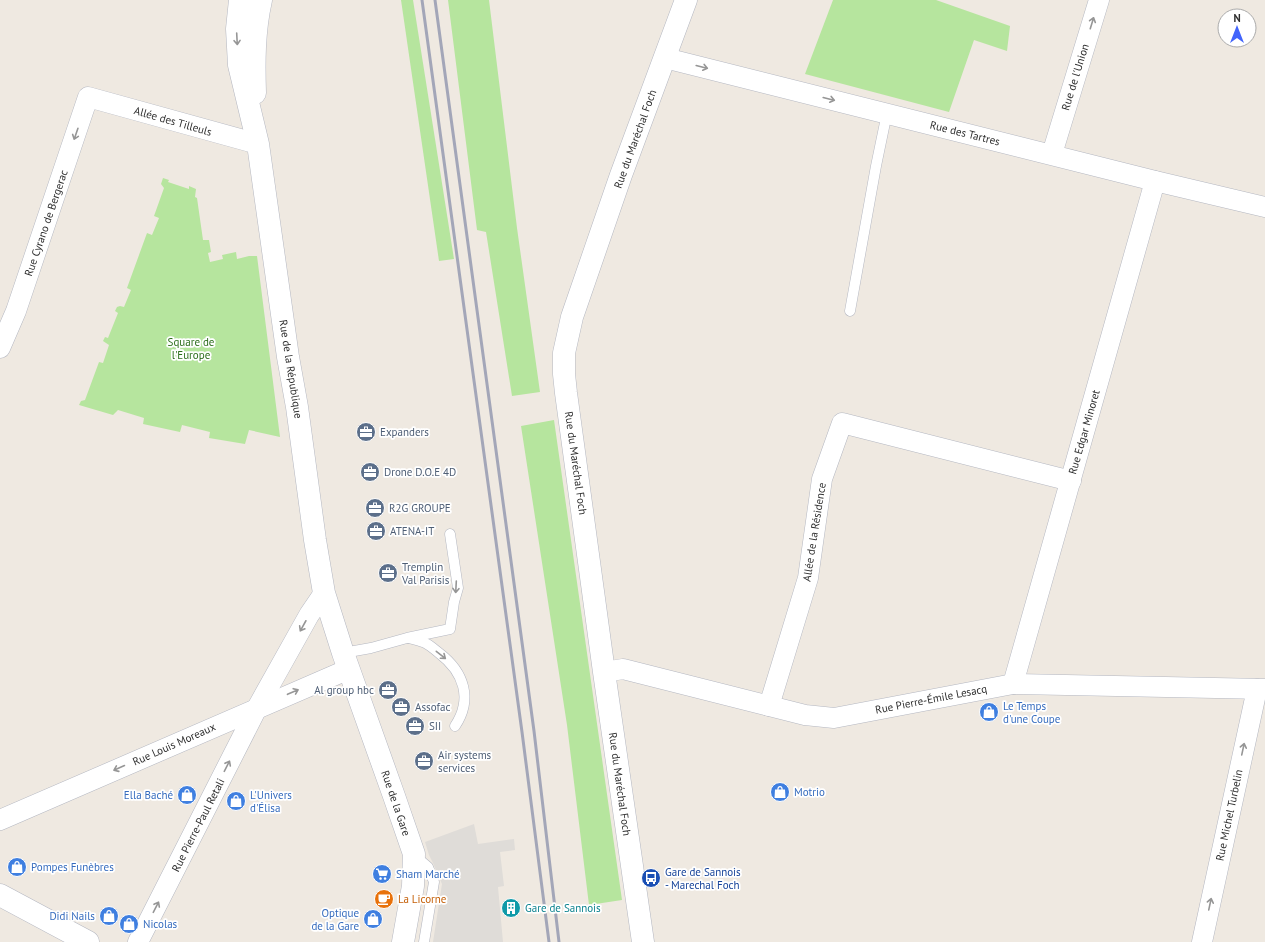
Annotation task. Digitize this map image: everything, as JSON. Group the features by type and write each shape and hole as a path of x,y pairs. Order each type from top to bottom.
{"main road":[{"name":"Rue de la République","path":"240,0 237,29 239,64 258,144 315,540 324,593 346,661"},
{"name":"Rue de la République","path":"258,144 254,57 258,12 261,0"},
{"name":"Rue du Maréchal Foch","path":"643,942 566,393 564,353 572,317 621,175 686,0"},
{"name":"Rue de la Gare","path":"346,661 414,854 413,886 403,942"},
{"path":"0,895 88,942"}],"street":[{"name":"Rue de la République","path":"254,57 255,0"},
{"name":"Rue de l'Union","path":"1052,154 1098,0"},
{"name":"Rue des Tartres","path":"665,58 1155,181 1265,207"},
{"name":"Allée des Tilleuls","path":"88,97 258,144"},
{"name":"Rue Cyrano de Bergerac","path":"0,348 8,308 88,97"},
{"name":"Rue Edgar Minoret","path":"1013,684 1155,181"},
{"name":"Allée de la Résidence","path":"769,706 808,578 822,479 842,423 1071,480"},
{"path":"257,708 309,615 324,593"},
{"name":"Rue Louis Moreaux","path":"0,820 257,708 346,661"},
{"name":"Rue Pierre-Émile Lesacq","path":"604,672 623,669 769,706 805,714 834,718 1013,684 1261,689"},
{"name":"Rue Michel Turbelin","path":"1202,942 1261,689"},
{"name":"Rue Pierre-Paul Retali","path":"138,942 257,708"}],"lane":[{"path":"850,311 887,113"},
{"path":"346,661 371,648 407,638 450,629 454,602 458,588 450,534"},
{"path":"407,638 427,644 449,661 460,678 464,690 464,704 460,718 455,726"},
{"path":"414,854 428,867 434,882 424,942"}],"green space":[{"path":"401,0 413,0 454,259 439,261"},
{"path":"448,0 489,0 517,228 540,392 512,396 486,232 477,230"},
{"path":"833,0 936,0 1010,26 1007,51 974,40 949,112 805,74"},
{"name":"Square de l'Europe","path":"163,178 169,180 168,182 189,189 189,186 196,189 195,197 197,198 203,240 209,240 211,252 208,253 210,262 223,259 222,255 236,252 237,259 257,256 280,437 249,430 245,444 209,438 210,432 182,425 180,432 143,424 144,418 118,410 113,415 79,405 81,401 85,400 99,362 103,363 109,345 103,341 105,337 108,338 118,313 115,311 117,307 124,307 131,290 127,288 147,233 152,235 159,218 154,216 164,188 161,184"},
{"path":"554,420 622,900 589,905 567,725 521,426"}],"shaded area":[{"path":"474,824 478,844 514,839 515,850 500,852 504,886 498,887 503,942 433,942 442,884 425,842"}],"railway":[{"path":"422,0 522,732 549,942"},
{"path":"435,0 534,731 559,942"}],"place":[{"name":"Expanders","path":"366,432"},
{"name":"Drone D.O.E 4D","path":"370,472"},
{"name":"R2G GROUPE","path":"375,508"},
{"name":"ATENA-IT","path":"376,531"},
{"name":"Tremplin Val Parisis","path":"388,573"},
{"name":"Al group hbc","path":"388,690"},
{"name":"Assofac","path":"401,707"},
{"name":"Le Temps d'une Coupe","path":"989,712"},
{"name":"SII","path":"415,726"},
{"name":"Air systems services","path":"424,761"},
{"name":"Motrio","path":"780,792"},
{"name":"Ella Baché","path":"187,795"},
{"name":"L'Univers d'Élisa","path":"236,801"},
{"name":"Pompes Funèbres","path":"17,867"},
{"name":"Sham Marché","path":"382,874"},
{"name":"Gare de Sannois - Marechal Foch","path":"651,878"},
{"name":"La Licorne","path":"384,899"},
{"name":"Gare de Sannois","path":"511,908"},
{"name":"Didi Nails","path":"109,916"},
{"name":"Optique de la Gare","path":"373,919"},
{"name":"Nicolas","path":"129,924"}]}
